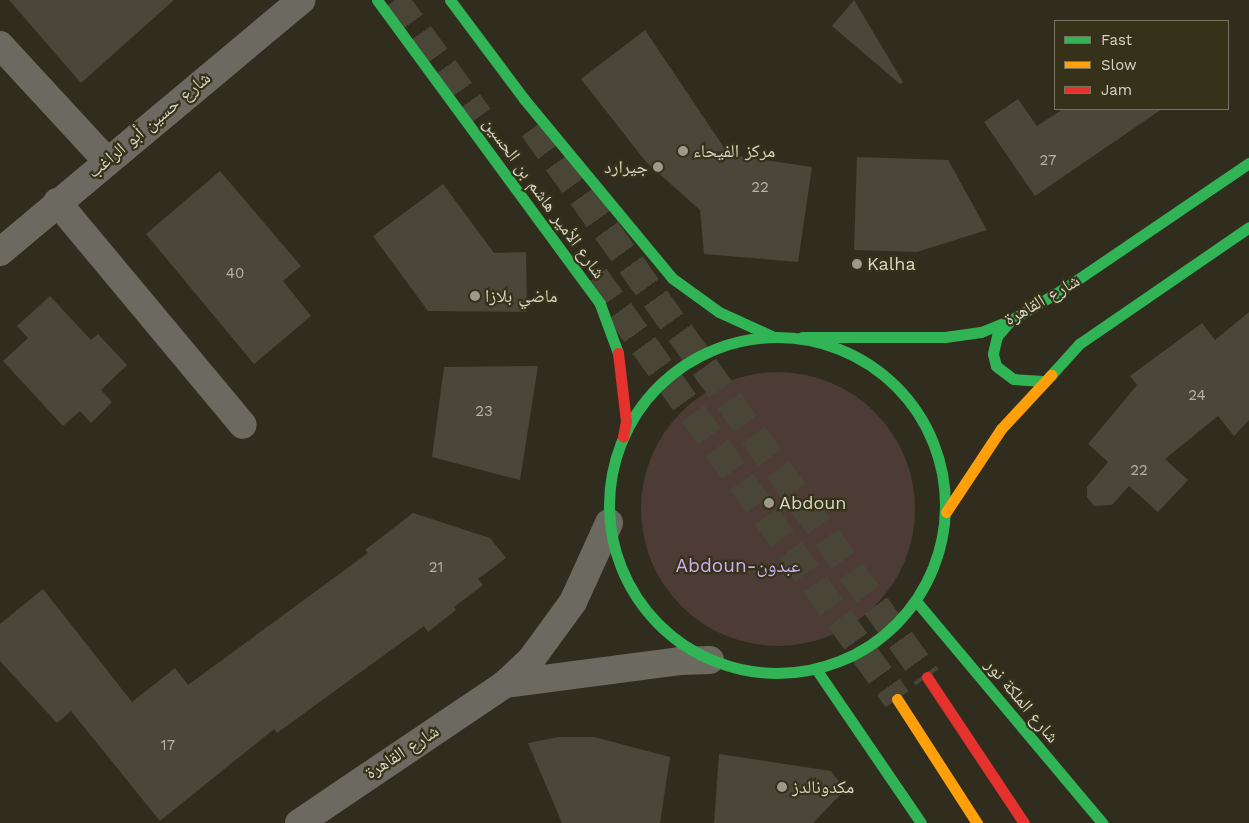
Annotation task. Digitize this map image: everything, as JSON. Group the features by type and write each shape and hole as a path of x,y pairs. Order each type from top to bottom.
{"main road":[{"name":"شارع الأمير هاشم بن الحسين","path":"377,0 600,304 617,349 626,421 622,439"},
{"path":"450,0 524,100 672,278 719,312 772,336"},
{"name":"شارع القاهرة","path":"802,338 945,337 981,332 1011,320 1068,286 1249,163"},
{"path":"946,512 1002,429 1043,381 1079,344 1249,227"},
{"path":"1011,320 997,336 994,354 996,366 1013,379 1043,381"},
{"path":"772,336 802,338 849,352 890,379 925,426 940,462 946,512 941,543 932,573 916,601 889,632 854,655 816,669 762,673 710,660 672,637 641,605 620,566 610,523 611,480 622,439 647,398 682,366 725,345 772,336"},
{"name":"شارع الملكة نور","path":"916,601 1102,823"},
{"path":"816,669 913,820"},
{"path":"926,677 1024,823"},
{"path":"898,699 977,823"}],"street":[{"name":"شارع حسين أبو الراغب","path":"0,252 106,160 301,0"},
{"path":"0,45 106,160"},
{"path":"57,202 243,425"},
{"name":"شارع القاهرة","path":"299,823 506,684 544,645 573,602 610,523"},
{"name":"شارع القاهرة","path":"506,684 679,661 710,660"}],"shaded area":[{"path":"778,372 805,375 830,382 854,395 875,412 892,433 905,457 912,482 915,509 912,536 905,561 892,585 875,606 854,623 830,636 805,643 778,646 751,643 726,636 702,623 681,606 664,585 651,561 644,536 641,509 644,482 651,457 664,433 681,412 702,395 726,382 751,375"}],"building":[{"path":"9,0 174,0 81,83"},
{"path":"854,0 903,82 900,84 832,26"},
{"path":"645,30 729,155 812,167 798,262 704,254 700,210 646,162 581,79"},
{"path":"1018,99 1037,126 1061,110 1161,110 1035,196 984,122"},
{"path":"857,157 948,160 987,230 917,252 854,250"},
{"path":"220,171 301,266 283,281 311,316 254,364 146,234"},
{"path":"443,184 494,253 526,252 527,312 428,311 373,236"},
{"path":"50,296 91,340 98,334 127,365 101,390 112,402 91,423 80,411 63,426 3,361 28,338 17,326"},
{"path":"1249,312 1249,420 1234,436 1218,416 1165,459 1188,480 1158,512 1129,486 1112,505 1094,506 1087,497 1087,487 1108,462 1088,444 1137,385 1130,376 1202,323 1215,340"},
{"path":"538,366 520,480 432,457 444,367"},
{"path":"413,513 490,538 506,558 478,579 483,585 454,607 456,610 428,632 424,626 277,733 274,729 160,821 71,711 57,723 0,661 0,624 43,589 132,702 175,668 188,685 368,553 365,550"},
{"path":"559,737 594,737 670,757 660,823 562,823 528,743"},
{"path":"719,754 831,771 845,790 813,823 714,823"}],"tunnel":[{"path":"395,0 479,117"},
{"path":"533,128 927,677"},
{"path":"595,277 897,699"}],"traffic: fast":[{"path":"377,0 600,304 618,353"},
{"path":"450,0 524,99 672,278 719,312 772,336"},
{"path":"802,337 945,337 981,332 1011,320 1068,286 1249,163"},
{"path":"1051,375 1079,344 1249,227"},
{"path":"1011,320 997,336 993,354 996,366 1013,379 1043,381"},
{"path":"777,337 810,340 841,350 870,365 896,386 917,412 932,441 942,472 945,505 942,538 932,569 917,598 896,624 870,645 841,660 810,670 777,673 744,670 713,660 684,645 658,624 637,598 622,569 612,538 609,505 612,472 622,441 637,412 658,386 684,365 713,350 744,340 777,337"},
{"path":"916,601 1102,823"},
{"path":"816,669 921,823"}],"traffic: slow":[{"path":"946,512 1001,429 1051,375"},
{"path":"897,699 977,823"}],"traffic: jam":[{"path":"618,353 626,421 623,437"},
{"path":"927,677 1024,823"}],"place":[{"name":"مركز الفيحاء","path":"683,151"},
{"name":"جيرارد","path":"658,167"},
{"name":"Kalha","path":"857,264"},
{"name":"ماضي بلازا","path":"475,296"},
{"name":"Abdoun","path":"769,503"},
{"name":"مكدونالدز","path":"782,787"}],"district":[{"name":"Abdoun-عبدون","path":"738,566"}]}
